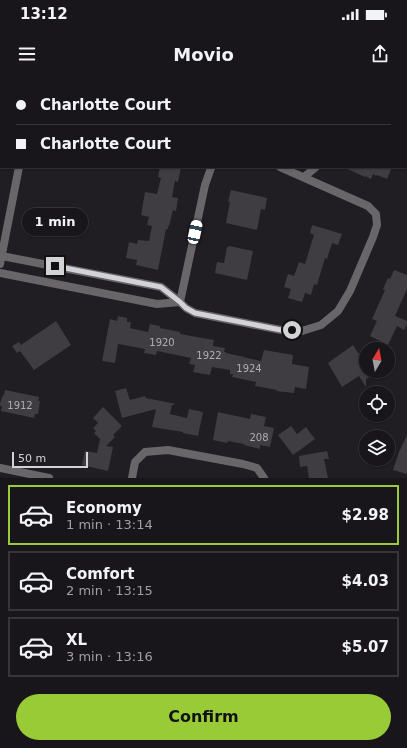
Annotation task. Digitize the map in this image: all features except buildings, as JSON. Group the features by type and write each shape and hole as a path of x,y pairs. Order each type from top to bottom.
{"street":[{"path":"0,264 19,168"},
{"path":"180,302 205,185 211,168"},
{"path":"2,256 161,287 186,308 195,313 281,330 302,331 321,326 338,311 350,290 378,225 376,214 368,206 282,168"},
{"path":"304,178 306,168"},
{"path":"304,178 315,168"},
{"path":"0,273 157,304 180,302"},
{"path":"132,478 135,462 145,452 168,450 257,468 264,478"},
{"path":"0,468 49,478"}],"route":[{"path":"55,266 161,287 186,308 195,313 281,330 292,330"}]}
